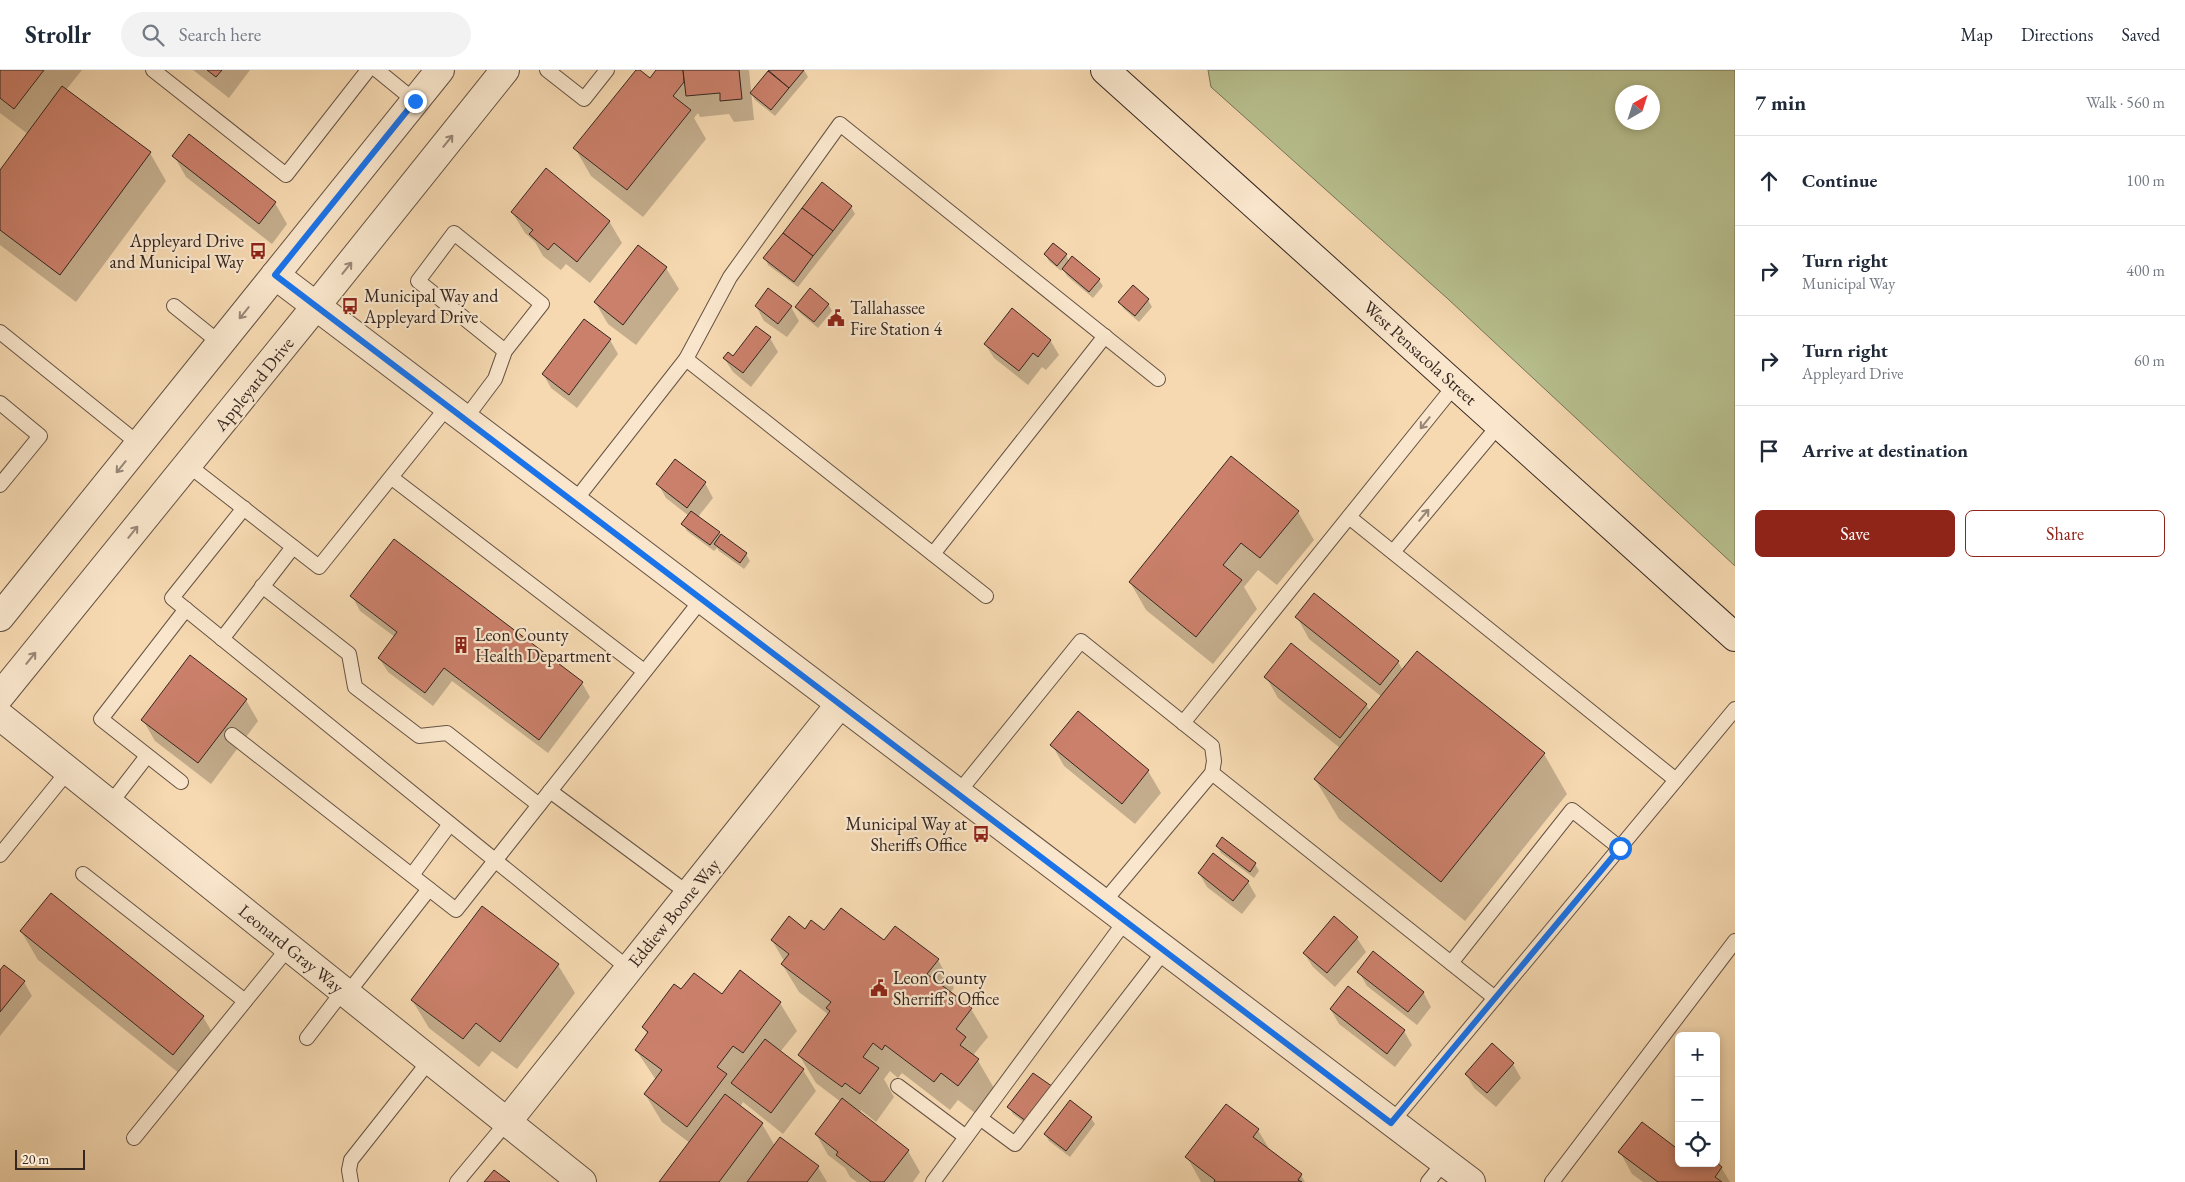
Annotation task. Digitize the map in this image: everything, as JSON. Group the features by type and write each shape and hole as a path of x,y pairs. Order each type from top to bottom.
{"street":[{"path":"0,617 440,70"},
{"name":"Appleyard Drive","path":"0,696 505,70"},
{"name":"West Pensacola Street","path":"1104,70 1735,636"},
{"path":"275,275 1166,950 1391,1123 1436,1172 1471,1182"},
{"name":"Eddiew Boone Way","path":"507,1122 840,704"},
{"name":"Leonard Gray Way","path":"0,716 582,1182"}],"lane":[{"path":"153,70 286,175 368,70"},
{"path":"377,70 415,101"},
{"path":"547,70 584,99 608,70"},
{"path":"574,502 686,359 730,278 840,124 1158,379"},
{"path":"188,465 319,567 392,478 456,413 495,378 505,351 542,304 454,234 418,282 505,351"},
{"path":"174,306 220,343"},
{"path":"0,332 139,444"},
{"path":"932,554 1105,336"},
{"path":"686,359 986,596"},
{"path":"1183,723 1455,385"},
{"path":"0,403 40,436 2,478"},
{"path":"1393,552 1499,425"},
{"path":"392,478 644,671"},
{"path":"244,508 172,598 629,969"},
{"path":"1349,516 1676,780"},
{"path":"222,639 293,547"},
{"path":"262,586 349,654 355,687 419,736 447,733 539,805"},
{"path":"232,735 456,910 702,598"},
{"path":"181,782 101,720 186,609"},
{"path":"958,793 1081,641 1212,746 1214,762 1212,773 1103,903"},
{"path":"1391,1123 1735,709"},
{"path":"110,804 147,756"},
{"path":"0,855 68,770"},
{"path":"1212,773 1495,998"},
{"path":"550,791 689,894"},
{"path":"1451,963 1572,810 1620,848"},
{"path":"412,875 450,824"},
{"path":"83,874 245,1002"},
{"path":"307,1038 429,889"},
{"path":"933,1182 1126,920"},
{"path":"1552,1182 1735,940"},
{"path":"134,1138 289,948"},
{"path":"980,1118 1015,1144 1166,950"},
{"path":"351,1182 349,1170 351,1160 430,1060"},
{"path":"898,1086 966,1137"},
{"path":"457,1182 507,1122"}],"green space":[{"path":"1208,70 1735,70 1735,566 1448,299 1211,87"}],"building":[{"path":"0,70 44,70 14,109 0,98"},
{"path":"207,70 222,70 216,77"},
{"path":"636,70 640,70 650,78 656,70 683,70 684,82 673,96 691,110 627,190 573,148"},
{"path":"683,70 739,70 742,99 720,101 720,93 686,96"},
{"path":"768,70 804,70 789,88"},
{"path":"768,71 789,88 771,110 750,93"},
{"path":"62,86 151,152 60,275 0,230 0,170"},
{"path":"189,134 276,202 259,224 172,156"},
{"path":"546,168 610,221 577,262 554,243 548,250 529,234 533,230 511,212"},
{"path":"822,182 852,206 833,231 802,208"},
{"path":"802,208 833,231 813,256 783,233"},
{"path":"783,233 813,256 794,282 763,258"},
{"path":"1053,243 1067,254 1057,266 1044,254"},
{"path":"638,245 667,267 623,325 594,302"},
{"path":"1072,256 1100,279 1089,292 1062,269"},
{"path":"1133,285 1149,299 1135,316 1118,302"},
{"path":"768,288 792,306 778,324 755,306"},
{"path":"810,288 829,304 814,322 795,307"},
{"path":"1012,308 1051,340 1038,357 1033,353 1019,371 984,344"},
{"path":"584,319 611,339 569,395 542,374"},
{"path":"756,326 771,337 743,373 723,358 728,352 733,356"},
{"path":"1231,456 1299,511 1260,558 1241,543 1223,565 1242,580 1196,637 1129,582"},
{"path":"675,459 706,482 687,508 656,484"},
{"path":"691,511 720,532 710,545 681,524"},
{"path":"721,534 747,553 740,563 714,544"},
{"name":"Leon County Health Department","path":"394,539 583,682 539,740 444,668 425,693 378,658 397,632 350,596"},
{"path":"1314,593 1399,661 1380,685 1295,617"},
{"path":"1291,643 1367,704 1340,738 1264,677"},
{"path":"1417,651 1545,753 1441,882 1314,779"},
{"path":"190,655 247,699 198,763 141,720"},
{"path":"1078,711 1149,770 1122,804 1050,745"},
{"path":"1222,837 1256,863 1250,872 1216,846"},
{"path":"1213,853 1249,881 1233,901 1198,873"},
{"path":"51,893 204,1016 173,1055 20,931"},
{"path":"482,906 559,964 500,1042 476,1023 463,1039 411,1000"},
{"name":"Leon County Sherriff's Office","path":"841,908 884,940 895,926 939,959 927,974 972,1008 956,1029 966,1037 960,1045 979,1059 958,1086 941,1073 934,1082 885,1045 882,1050 873,1043 863,1057 879,1068 860,1094 845,1083 842,1087 798,1055 830,1011 826,1008 831,1002 781,964 789,954 771,940 789,916 805,929 811,920 824,930"},
{"path":"1334,916 1358,937 1327,973 1303,953"},
{"path":"1373,951 1424,992 1408,1012 1357,972"},
{"path":"4,965 25,981 0,1012 0,970"},
{"path":"740,970 781,1002 743,1053 733,1046 717,1067 727,1074 687,1127 644,1094 662,1070 635,1050 648,1032 642,1027 674,984 681,989 694,973 722,994"},
{"path":"1348,986 1405,1030 1387,1054 1330,1009"},
{"path":"765,1039 804,1069 771,1113 731,1083"},
{"path":"1492,1043 1514,1063 1487,1093 1465,1074"},
{"path":"1033,1073 1056,1089 1030,1124 1007,1107"},
{"path":"725,1094 763,1123 719,1182 659,1182"},
{"path":"842,1098 909,1150 884,1182 871,1182 836,1155 838,1152 815,1134"},
{"path":"1070,1100 1092,1117 1066,1151 1044,1134"},
{"path":"1226,1104 1259,1129 1253,1137 1302,1174 1298,1180 1302,1182 1214,1182 1215,1180 1185,1157"},
{"path":"1642,1122 1675,1147 1675,1167 1720,1167 1720,1165 1722,1167 1715,1177 1722,1182 1658,1182 1618,1152"},
{"path":"780,1137 819,1166 807,1182 747,1182"},
{"path":"494,1170 510,1182 484,1182"}],"place":[{"name":"Appleyard Drive and Municipal Way","path":"258,251"},
{"name":"Municipal Way and Appleyard Drive","path":"350,306"},
{"name":"Tallahassee Fire Station 4","path":"836,318"},
{"name":"Leon County Health Department","path":"461,645"},
{"name":"Municipal Way at Sheriffs Office","path":"981,834"},
{"name":"Leon County Sherriff's Office","path":"879,988"}],"route":[{"path":"415,101 275,275 1391,1123 1620,848"}]}
